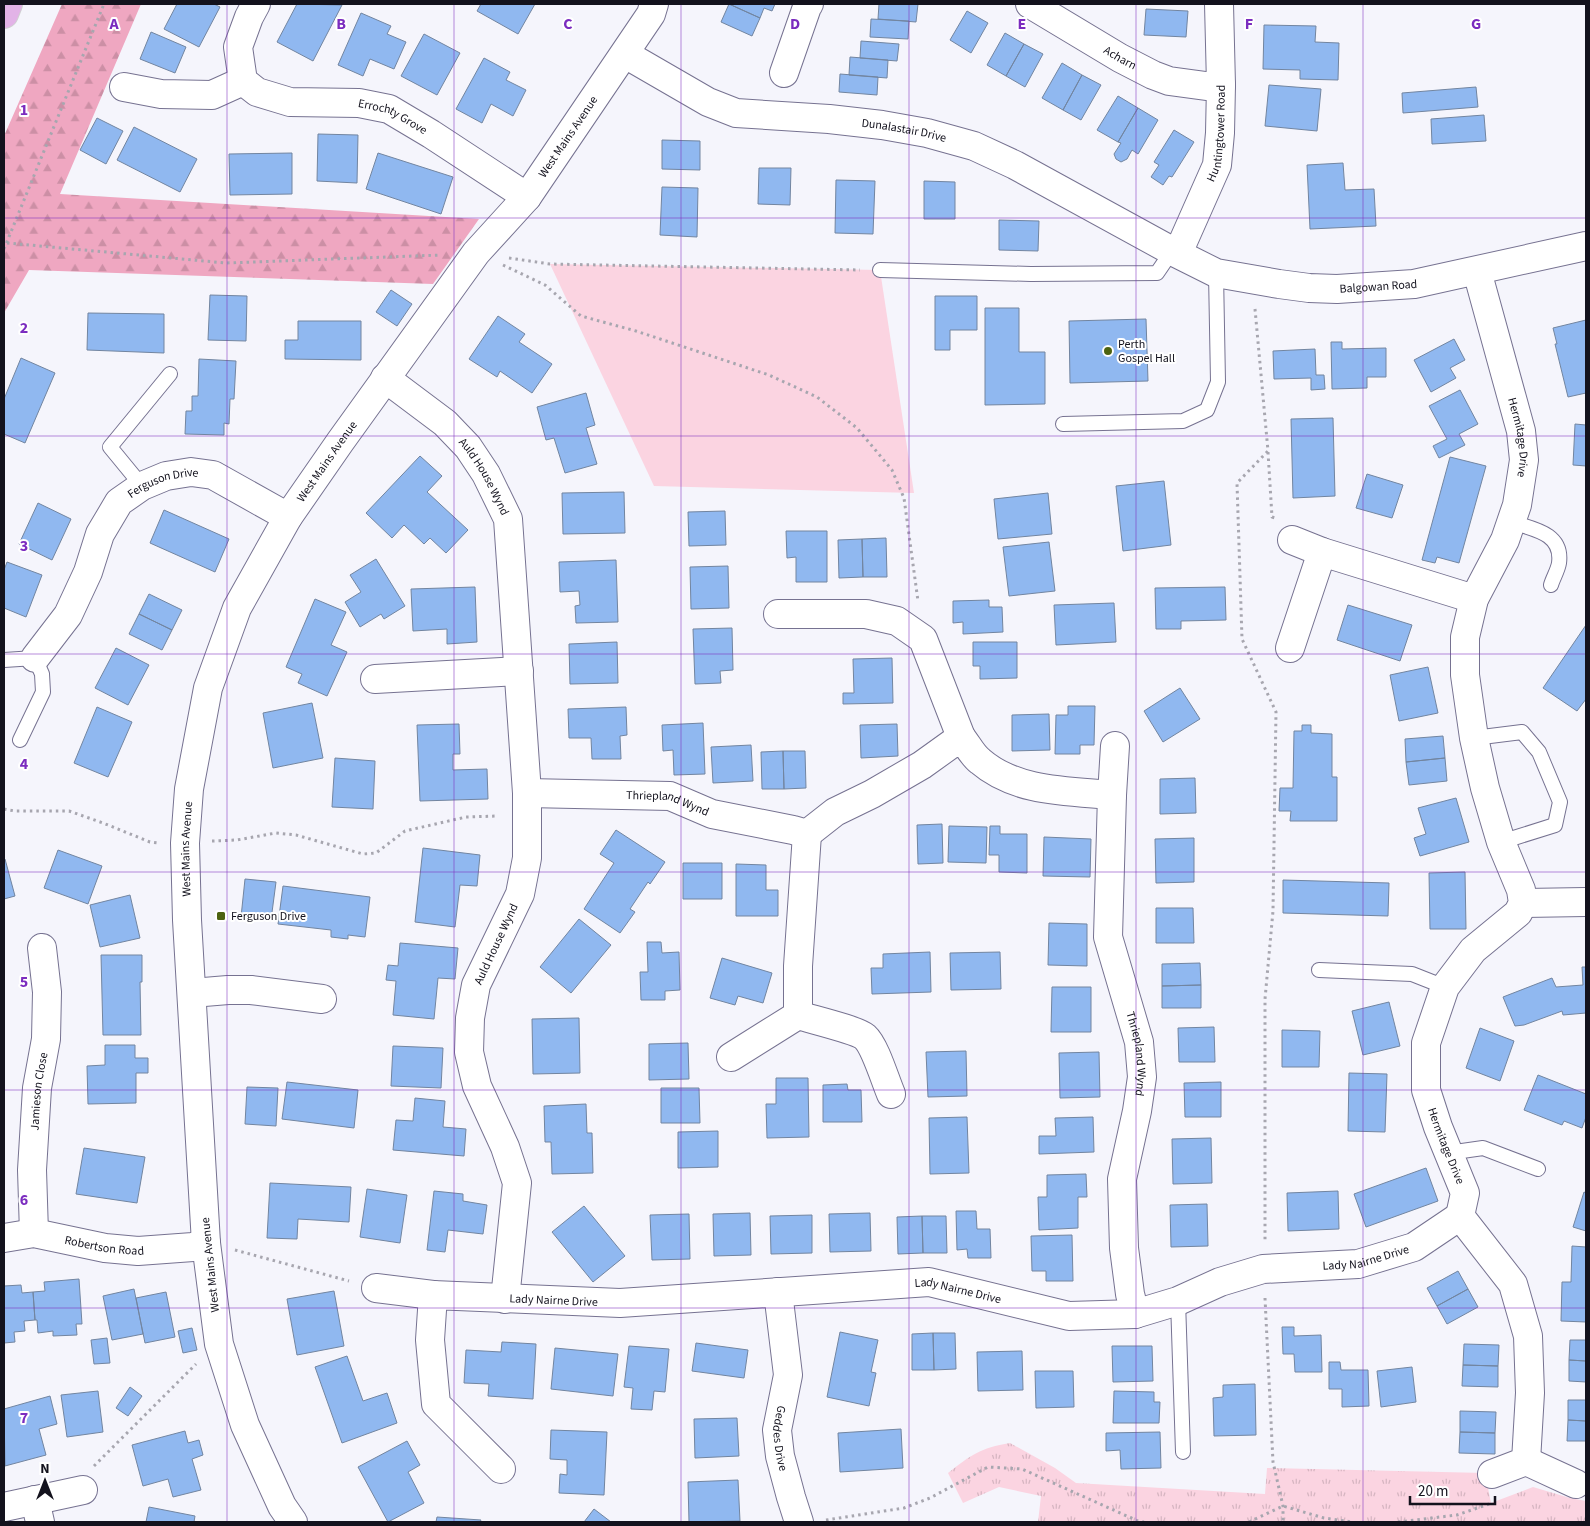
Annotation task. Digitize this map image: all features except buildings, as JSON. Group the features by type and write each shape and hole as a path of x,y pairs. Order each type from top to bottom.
{"highway":[{"path":"4,14 8,4"}],"street":[{"path":"124,87 162,94 212,95 243,82 238,47 256,4"},
{"name":"West Mains Avenue","path":"293,1522 282,1506 245,1425 219,1341 206,1243 196,1101 185,843 189,789 208,688 237,608 288,517 385,378 476,253 527,197 625,54 651,14 654,4"},
{"path":"784,73 809,4"},
{"name":"Acharn","path":"1030,4 1120,58 1153,75 1168,80 1206,86 1221,85"},
{"name":"Huntingtower Road","path":"1172,251 1182,244 1217,165 1221,85 1219,4"},
{"name":"Dunalastair Drive","path":"625,54 708,102 736,113 829,119 882,125 927,132 974,146 1015,165 1172,251"},
{"name":"Errochty Grove","path":"243,82 257,92 290,102 360,103 389,109 431,134 527,197"},
{"name":"Balgowan Road","path":"1172,251 1216,272 1279,284 1337,289 1414,284 1586,246"},
{"name":"Hermitage Drive","path":"1460,1216 1465,1193 1438,1127 1426,1090 1426,1044 1445,987 1473,950 1518,913 1523,902 1521,890 1501,842 1474,738 1465,674 1465,637 1474,599 1505,540 1517,505 1524,460 1521,432 1478,271"},
{"name":"Auld House Wynd","path":"385,378 445,423 468,447 486,474 508,519 519,671 526,804 526,858 520,894 476,985 470,1018 469,1052 477,1086 505,1147 517,1184 505,1299"},
{"name":"Ferguson Drive","path":"35,658 68,615 88,572 100,534 119,502 142,486 166,476 191,472 213,475 288,517"},
{"path":"1292,540 1322,552 1474,599"},
{"path":"1290,648 1322,552"},
{"path":"778,614 866,614 897,621 922,639 961,736 978,760 1004,778 1048,790 1112,795"},
{"path":"376,679 519,671"},
{"path":"798,1015 798,957 807,834 835,812 872,794 922,765 961,736"},
{"name":"Thriepland Wynd","path":"1114,746 1108,937 1139,1042 1142,1077 1122,1179 1124,1248 1130,1294 1135,1314"},
{"name":"Thriepland Wynd","path":"526,804 670,796 712,814 807,834"},
{"path":"1523,902 1586,902"},
{"name":"Jamieson Close","path":"34,1233 32,1170 37,1088 46,1039 47,1002 42,948"},
{"path":"192,993 251,990 322,999"},
{"path":"731,1057 798,1015 864,1036 874,1052 890,1094"},
{"path":"1460,1216 1513,1284 1528,1336 1530,1392 1526,1461"},
{"name":"Lady Nairne Drive","path":"376,1288 433,1295 620,1303 929,1282 1069,1316 1135,1314 1178,1301 1220,1282 1264,1269 1358,1264 1414,1247 1460,1216"},
{"name":"Robertson Road","path":"4,1238 34,1233 104,1248 138,1251 194,1247 206,1243"},
{"name":"Geddes Drive","path":"778,1292 788,1376 778,1430 780,1456 791,1496 810,1522"},
{"path":"433,1295 430,1340 436,1404 501,1469"},
{"path":"1492,1474 1526,1461 1576,1484"},
{"path":"4,1507 38,1511 82,1490"}],"lane":[{"path":"880,270 1031,274 1157,273 1172,251"},
{"path":"1063,424 1184,421 1207,410 1218,382 1216,272"},
{"path":"142,486 110,447 170,374"},
{"path":"1511,522 1546,533 1558,546 1559,563 1551,585"},
{"path":"4,660 35,658 42,674 43,692 20,740"},
{"path":"1474,738 1522,732 1539,752 1560,802 1555,825 1501,842"},
{"path":"1319,970 1412,974 1445,987"},
{"path":"1448,1153 1483,1148 1538,1169"},
{"path":"1178,1301 1183,1452"}],"path":[{"path":"4,249 104,4"},
{"path":"476,253 545,285 581,316 636,331 769,375 817,397 857,428 892,470 904,498 922,639"},
{"path":"1252,279 1268,451 1272,517 1289,525 1292,540"},
{"path":"1268,451 1237,483 1242,639 1276,712 1273,910 1264,1000 1264,1269 1273,1462 1283,1506 1283,1522"},
{"path":"4,809 15,811 69,811 150,842 185,843 237,840 276,833 296,835 363,854 376,853 405,831 526,804"},
{"path":"206,1243 376,1288"},
{"path":"82,1490 84,1476 219,1341"},
{"path":"810,1522 904,1508 930,1498 988,1467 1022,1469 1144,1522"},
{"path":"1398,1522 1457,1515 1499,1500"},
{"path":"1249,1522 1283,1506 1324,1518 1352,1522"}],"green space":[{"path":"62,4 141,4 60,194 479,219 433,284 29,270 4,313 4,136"},
{"path":"550,264 880,270 914,493 654,486"},
{"path":"1010,1443 1055,1468 1076,1483 1265,1494 1267,1468 1485,1473 1491,1503 1533,1487 1586,1501 1586,1522 1038,1522 1041,1496 999,1487 963,1503 948,1473 976,1453 991,1447"}],"place":[{"name":"Perth Gospel Hall","path":"1108,351"},
{"name":"Ferguson Drive","path":"221,916"}]}
